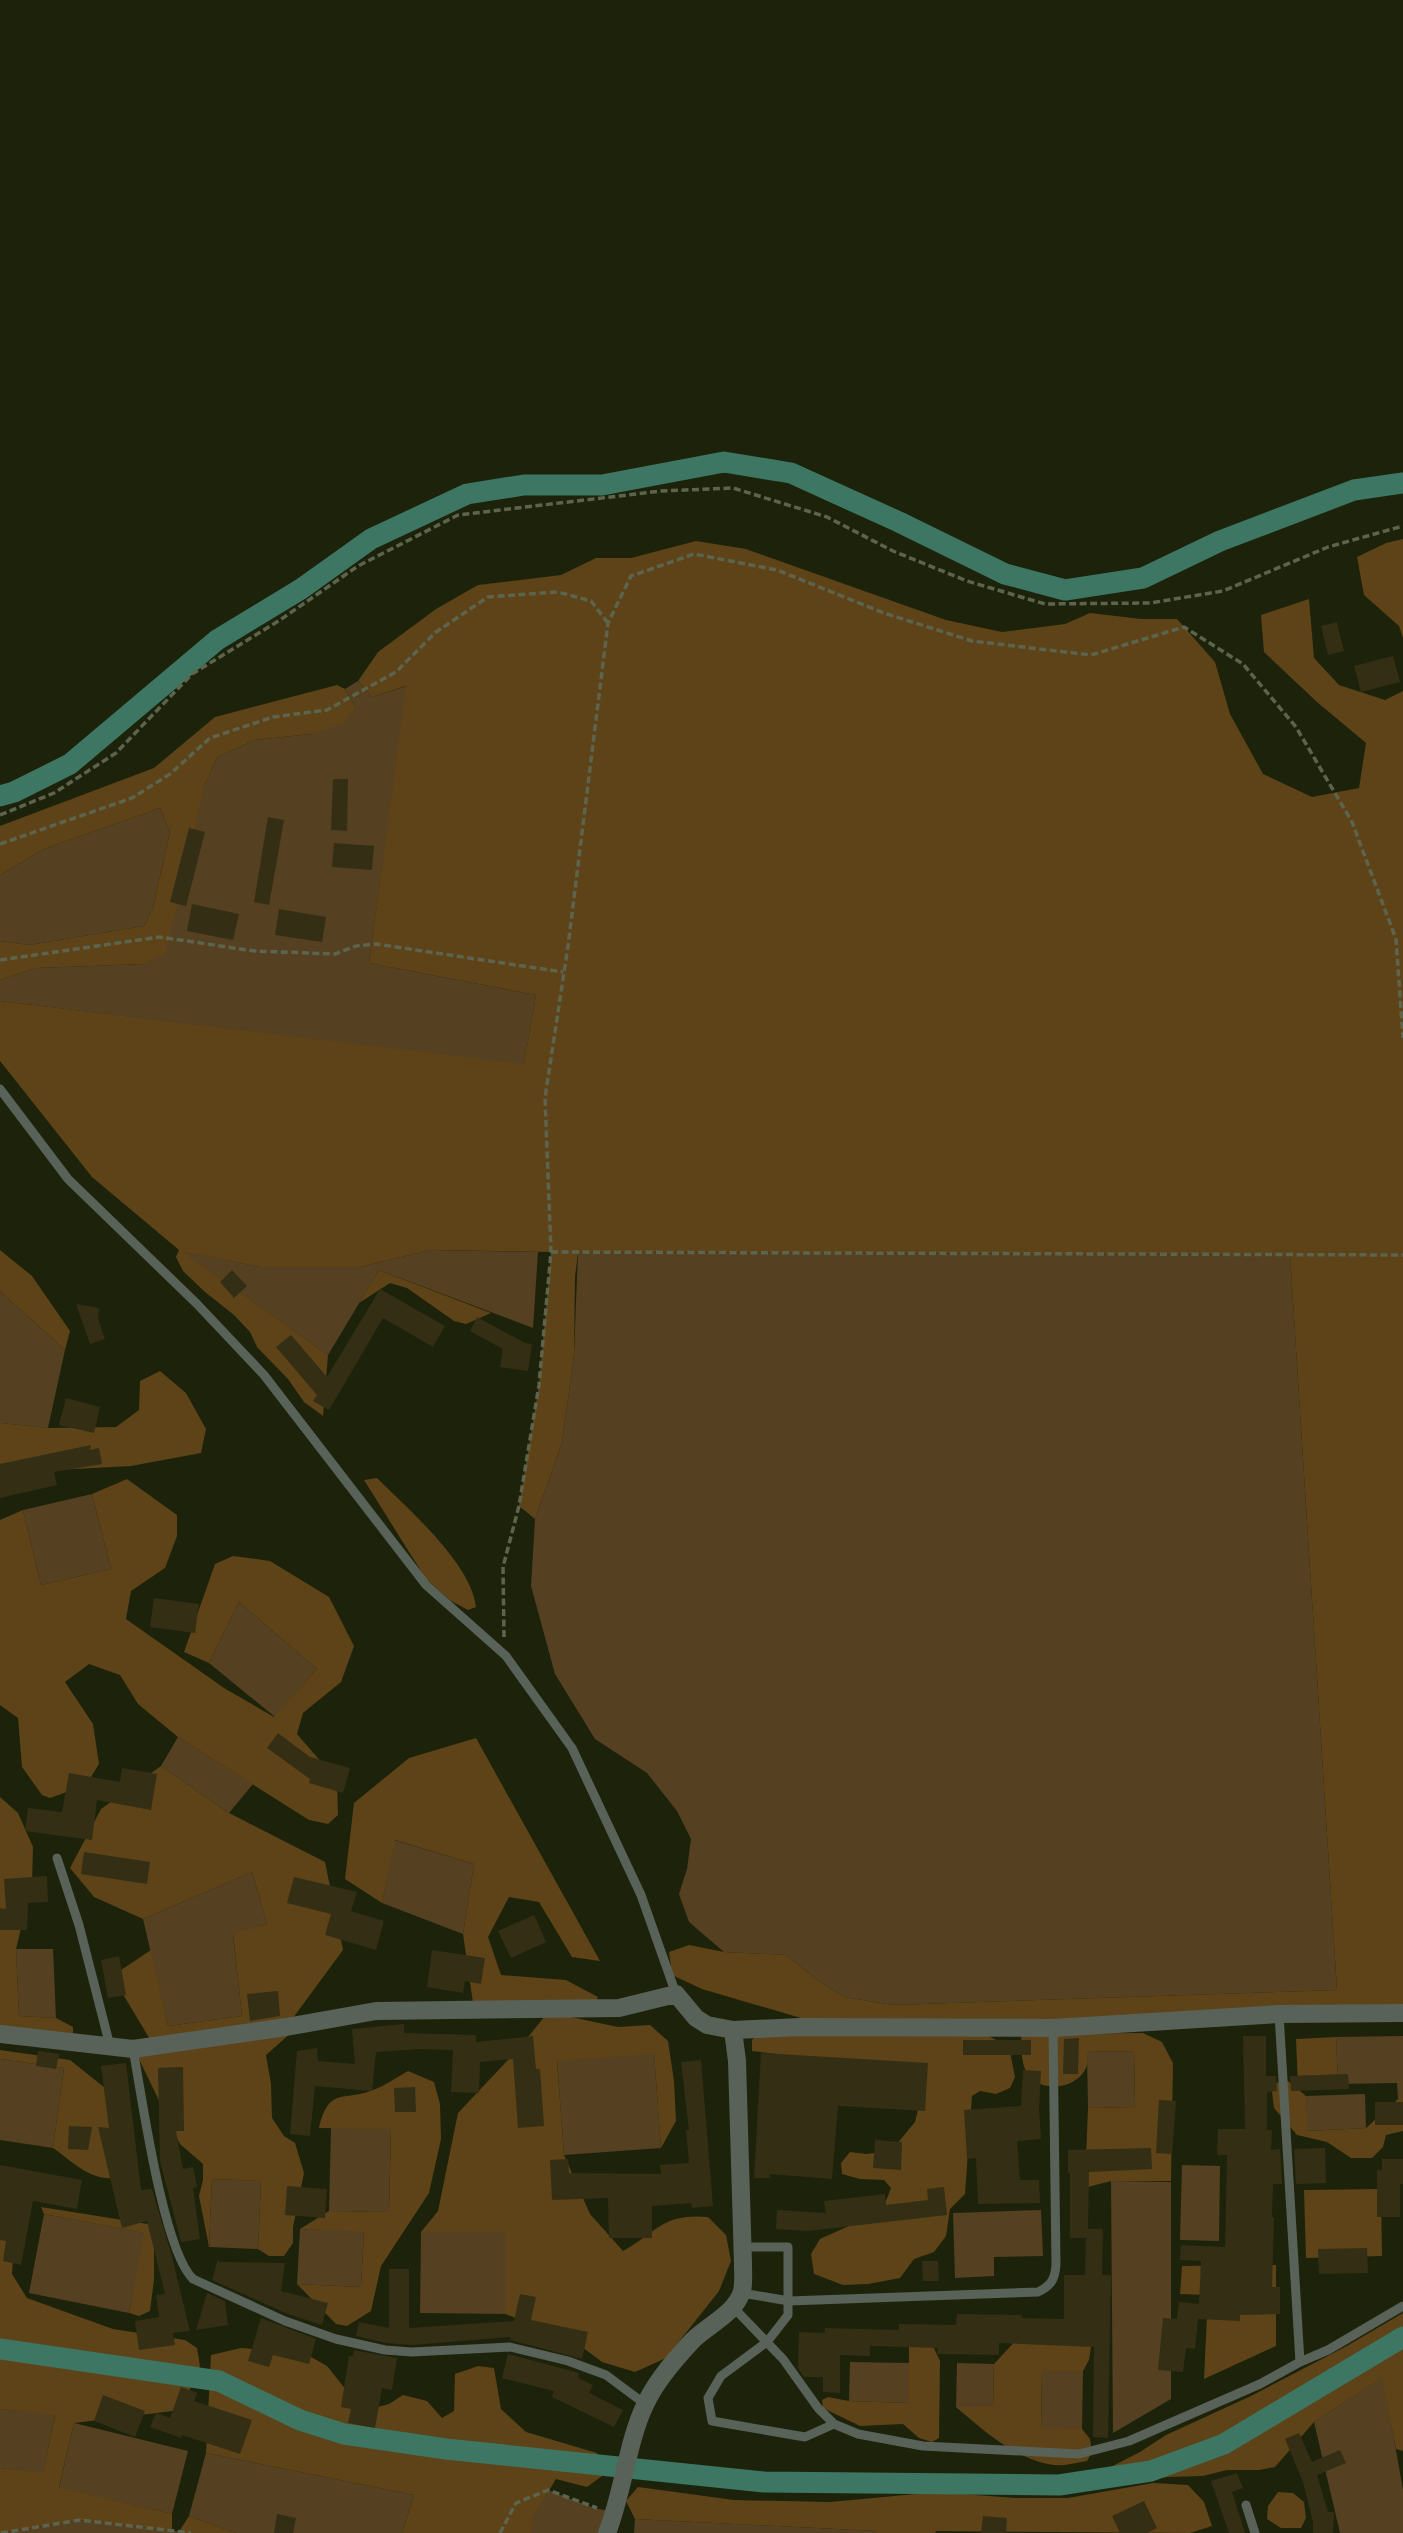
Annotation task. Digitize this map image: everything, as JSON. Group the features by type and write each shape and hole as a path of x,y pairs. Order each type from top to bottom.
{"street":[{"path":"0,2034 133,2049 286,2028 376,2011 619,2008 676,1994 696,2018 707,2025 733,2030 801,2027 1053,2028 1279,2014 1403,2013"},
{"path":"607,2533 645,2404 695,2339 737,2299 743,2247 737,2061 733,2030"}],"lane":[{"path":"0,1089 68,1179 197,1304 264,1375 426,1585 506,1656 572,1748 641,1895 676,1994"},
{"path":"57,1858 79,1925 110,2048"},
{"path":"1279,2014 1300,2362"},
{"path":"737,2299 789,2301 1038,2292 1048,2287 1055,2277 1056,2265 1053,2028"},
{"path":"133,2049 163,2205 180,2260 193,2279 285,2320 336,2339 372,2347 412,2352 510,2347 568,2361 606,2375 645,2404"},
{"path":"743,2247 788,2247 788,2315 767,2342 721,2376 708,2399 712,2421 806,2437 834,2424"},
{"path":"737,2299 818,2408 834,2424 858,2434 923,2446 1079,2454 1129,2441 1260,2384 1328,2350 1403,2306"},
{"path":"1246,2505 1255,2533"}],"path":[{"path":"0,815 54,793 116,753 192,674 281,620 358,566 458,515 661,491 733,488 827,517 893,551 967,581 1045,604 1150,603 1223,591 1328,547 1403,526"},
{"path":"506,1656 502,1612 503,1567 519,1506 539,1385 551,1252 545,1098 608,623 631,576 694,554 777,570 884,613 972,641 1091,655 1184,627 1243,664 1296,727 1352,822 1396,939 1403,1038"},
{"path":"0,844 132,798 170,774 210,738 273,717 327,710 396,672 436,632 488,597 558,592 591,601 608,623"},
{"path":"0,960 159,937 255,951 335,954 356,946 376,944 563,972"},
{"path":"551,1252 1403,1255"},
{"path":"500,2533 516,2503 548,2490 594,2508 617,2504"},
{"path":"1,2533 80,2520 191,2533"}],"shaded area":[{"path":"1403,539 1403,638 1399,626 1364,595 1357,557 1386,543"},
{"path":"696,541 746,549 946,620 1002,632 1065,624 1090,613 1141,619 1177,619 1215,662 1230,714 1263,774 1312,797 1359,788 1366,743 1264,652 1261,615 1309,599 1314,658 1339,685 1385,700 1403,691 1403,2022 818,2023 702,1989 672,1975 669,1952 689,1945 724,1952 786,1955 844,1997 893,2005 1337,1990 1290,1255 578,1252 574,1354 562,1443 535,1519 519,1506 539,1385 551,1252 430,1250 360,1267 260,1267 182,1251 328,1355 323,1416 304,1402 288,1379 257,1347 250,1332 234,1315 183,1271 176,1257 179,1250 92,1177 0,1061 0,1001 524,1064 536,995 369,963 406,686 372,697 358,681 378,652 436,609 478,585 561,575 596,558 631,558"},
{"path":"358,681 372,697 407,686 369,963 536,995 524,1065 0,1001 0,980 36,968 143,964 204,787 217,757 255,740 311,734 355,707 345,689"},
{"path":"337,685 345,689 355,707 345,723 311,734 255,740 217,757 204,787 166,953 143,964 36,968 0,980 0,941 29,945 144,926 153,908 170,832 160,808 44,849 0,875 0,826 154,768 215,717"},
{"path":"160,808 170,832 153,908 144,926 29,945 0,941 0,875 44,849"},
{"path":"0,1250 32,1276 70,1331 65,1350 0,1291"},
{"path":"180,1250 260,1267 360,1267 430,1250 538,1252 533,1328 379,1270 328,1355"},
{"path":"578,1252 1290,1255 1337,1990 893,2005 844,1997 786,1955 724,1952 689,1922 679,1894 687,1869 691,1839 677,1811 647,1773 595,1739 555,1674 531,1586 535,1519 562,1443 574,1354"},
{"path":"379,1270 491,1313 466,1324 454,1321 407,1288 390,1283 359,1303"},
{"path":"0,1291 65,1350 48,1428 0,1423"},
{"path":"160,1371 186,1393 206,1429 201,1453 131,1466 0,1473 0,1423 48,1428 116,1427 139,1410 140,1381"},
{"path":"377,1478 451,1555 472,1590 476,1607 468,1610 451,1601 426,1579 364,1480"},
{"path":"127,1479 177,1515 177,1536 165,1568 131,1591 126,1619 224,1688 274,1717 317,1669 239,1602 209,1663 184,1652 215,1564 233,1556 270,1561 329,1597 354,1646 341,1682 303,1713 297,1734 337,1780 338,1815 328,1824 309,1820 178,1737 138,1704 120,1675 89,1664 65,1682 93,1724 99,1764 86,1785 50,1798 42,1795 22,1767 18,1718 0,1705 0,1520 23,1510 41,1585 111,1569 92,1494"},
{"path":"92,1494 111,1569 41,1585 23,1510"},
{"path":"239,1602 317,1669 275,1717 209,1663"},
{"path":"178,1737 253,1784 229,1813 161,1766"},
{"path":"476,1738 600,1961 572,1957 539,1902 509,1897 488,1937 501,1975 566,1980 598,1997 592,2009 473,2003 463,1934 474,1864 395,1840 382,1903 345,1879 354,1803 409,1758"},
{"path":"161,1766 229,1813 325,1862 343,1950 290,2022 151,2041 112,1976 151,1950 168,2026 242,2016 233,1933 267,1924 252,1872 143,1919 94,1897 70,1868 101,1809"},
{"path":"0,1797 18,1813 33,1847 32,1884 16,1949 19,2016 56,2018 73,2027 73,2034 0,2026"},
{"path":"394,1840 474,1864 463,1934 382,1903"},
{"path":"252,1872 267,1924 233,1934 242,2016 168,2026 143,1919"},
{"path":"16,1949 53,1949 56,2018 19,2016"},
{"path":"545,2016 566,2016 618,2027 650,2025 668,2041 676,2121 661,2148 654,2054 557,2061 564,2155 590,2214 623,2251 662,2225 693,2216 708,2217 726,2235 731,2261 719,2291 666,2358 635,2372 602,2362 570,2338 505,2314 505,2232 421,2232 438,2211 458,2113"},
{"path":"760,2032 985,2034 1009,2047 1015,2077 1010,2088 996,2094 980,2091 972,2096 965,2194 950,2209 946,2236 934,2252 914,2259 900,2278 843,2285 814,2274 811,2254 820,2239 882,2211 891,2188 884,2180 860,2179 842,2174 841,2163 850,2152 866,2154 891,2151 915,2122 927,2072 752,2051 752,2040"},
{"path":"291,2033 266,2055 271,2084 272,2118 284,2136 295,2143 304,2173 293,2227 293,2243 284,2256 269,2256 258,2249 261,2181 212,2179 209,2247 199,2196 203,2164 180,2144 137,2055"},
{"path":"1143,2033 1162,2042 1173,2063 1171,2181 1111,2181 1088,2187 1085,2184 1088,2108 1135,2107 1134,2051 1087,2052 1087,2066 1076,2080 1060,2086 1044,2085 1036,2082 1027,2073 1022,2056 1021,2034"},
{"path":"1403,2036 1403,2099 1398,2099 1397,2083 1338,2084 1336,2037"},
{"path":"1336,2037 1338,2084 1298,2086 1296,2039"},
{"path":"0,2050 70,2060 124,2103 115,2178 89,2173 53,2148 64,2068 0,2059"},
{"path":"1134,2051 1135,2107 1088,2108 1087,2052"},
{"path":"654,2053 661,2148 564,2155 557,2060"},
{"path":"0,2059 64,2068 53,2148 0,2140"},
{"path":"408,2071 434,2082 440,2104 441,2139 429,2193 381,2266 371,2311 347,2326 336,2324 297,2284 361,2287 364,2232 300,2229 329,2211 389,2212 391,2129 319,2128 327,2106 333,2101 377,2088"},
{"path":"1288,2081 1306,2096 1308,2131 1366,2128 1398,2099 1403,2099 1403,2131 1386,2135 1383,2147 1372,2158 1351,2158 1327,2142 1297,2135 1274,2108 1274,2083"},
{"path":"1365,2094 1366,2128 1307,2131 1306,2096"},
{"path":"331,2127 391,2128 389,2212 329,2211"},
{"path":"1182,2165 1220,2166 1219,2241 1180,2240"},
{"path":"212,2179 261,2181 258,2249 209,2247"},
{"path":"1111,2181 1171,2182 1171,2399 1113,2433"},
{"path":"1381,2189 1382,2256 1306,2258 1304,2190"},
{"path":"0,2197 14,2245 12,2274 27,2298 113,2329 185,2340 197,2348 200,2366 181,2410 74,2423 59,2487 172,2514 172,2531 80,2520 0,2533 0,2468 43,2473 55,2415 0,2409"},
{"path":"41,2207 154,2225 154,2280 150,2311 139,2316 129,2313 144,2233 44,2214"},
{"path":"1041,2210 1043,2256 994,2257 994,2276 955,2278 953,2213"},
{"path":"44,2214 145,2233 129,2313 29,2293"},
{"path":"300,2229 364,2231 361,2287 297,2284"},
{"path":"421,2232 505,2232 505,2314 420,2313"},
{"path":"1276,2265 1276,2346 1204,2379 1208,2295 1180,2294 1182,2266"},
{"path":"1403,2313 1403,2451 1396,2449 1382,2378 1314,2422 1275,2467 1227,2470 1203,2476 1168,2477 1100,2488 1097,2485 1101,2472 1166,2435 1251,2396"},
{"path":"1093,2335 1089,2360 1083,2371 1042,2371 1041,2428 1082,2429 1090,2439 1092,2452 1087,2461 1065,2465 1035,2461 1006,2446 956,2407 993,2407 994,2364 1019,2337"},
{"path":"909,2342 932,2344 940,2361 939,2438 932,2442 919,2438 903,2424 860,2426 823,2408 822,2400 828,2397 849,2401 909,2403"},
{"path":"241,2348 304,2353 327,2366 363,2411 389,2404 403,2395 427,2401 442,2418 454,2411 455,2374 478,2366 494,2368 501,2409 526,2432 597,2453 602,2476 587,2487 556,2479 533,2517 531,2533 402,2533 414,2495 206,2453 211,2355"},
{"path":"850,2362 910,2363 909,2403 849,2401"},
{"path":"957,2363 994,2364 993,2407 956,2407"},
{"path":"1042,2371 1083,2371 1082,2429 1041,2429"},
{"path":"1383,2377 1403,2490 1403,2533 1340,2533 1314,2422"},
{"path":"0,2409 55,2414 43,2474 0,2468"},
{"path":"74,2423 188,2451 172,2514 59,2488"},
{"path":"206,2453 414,2495 402,2533 236,2533 189,2516"},
{"path":"1153,2483 1188,2485 1204,2502 1212,2526 1190,2533 877,2533 635,2519 626,2501 638,2487 734,2500 830,2502 937,2492 1015,2498 1068,2498"},
{"path":"548,2490 609,2511 606,2533 500,2533"},
{"path":"1278,2492 1293,2493 1304,2502 1306,2518 1301,2528 1281,2528 1267,2519 1268,2506"},
{"path":"189,2516 236,2533 178,2533"},
{"path":"635,2519 877,2531 877,2533 634,2533"},
{"path":"80,2520 191,2533 1,2533"}],"building":[{"path":"1337,622 1344,651 1328,655 1321,626"},
{"path":"1393,656 1400,682 1361,692 1354,666"},
{"path":"333,779 348,779 347,831 331,830"},
{"path":"268,817 284,820 269,905 254,902"},
{"path":"189,828 205,832 186,906 170,902"},
{"path":"334,843 374,846 372,870 332,867"},
{"path":"192,904 239,914 233,940 187,931"},
{"path":"279,909 326,917 322,942 275,935"},
{"path":"232,1270 247,1286 234,1298 220,1282"},
{"path":"380,1289 445,1326 433,1347 383,1318 329,1410 313,1401 317,1395 276,1347 291,1335 327,1377"},
{"path":"76,1304 99,1308 98,1319 105,1339 90,1344"},
{"path":"477,1317 525,1343 532,1344 528,1371 500,1367 503,1349 470,1331"},
{"path":"66,1398 100,1407 94,1433 59,1425"},
{"path":"91,1445 90,1450 99,1448 102,1464 54,1472 57,1485 0,1498 0,1464"},
{"path":"154,1598 199,1604 195,1633 150,1627"},
{"path":"278,1733 310,1757 350,1768 343,1793 309,1783 310,1779 267,1748"},
{"path":"122,1768 157,1774 151,1810 97,1800 92,1840 25,1831 28,1808 62,1812 69,1773 120,1782"},
{"path":"84,1852 150,1862 147,1884 81,1874"},
{"path":"47,1876 48,1902 28,1903 27,1930 0,1930 0,1908 6,1909 4,1879"},
{"path":"294,1877 357,1892 351,1911 384,1921 376,1950 325,1935 331,1914 287,1903"},
{"path":"534,1915 546,1942 511,1958 498,1931"},
{"path":"432,1950 485,1958 481,1984 465,1981 463,1993 427,1987"},
{"path":"119,1956 126,1995 108,1998 101,1960"},
{"path":"278,1991 280,2016 250,2021 247,1994"},
{"path":"404,2024 404,2033 476,2035 476,2042 533,2036 536,2069 540,2069 544,2126 518,2128 513,2059 480,2062 479,2093 451,2092 453,2050 418,2049 376,2052 372,2091 315,2086 310,2136 290,2134 297,2051 317,2048 318,2061 355,2064 352,2029"},
{"path":"1243,2036 1266,2036 1266,2076 1276,2076 1277,2091 1267,2092 1267,2130 1272,2130 1271,2150 1280,2149 1282,2184 1273,2184 1272,2287 1280,2287 1280,2314 1240,2315 1240,2321 1198,2319 1195,2349 1186,2348 1183,2372 1158,2370 1163,2318 1177,2319 1179,2302 1199,2304 1201,2261 1180,2260 1181,2245 1225,2247 1227,2155 1217,2155 1218,2129 1245,2129"},
{"path":"1079,2038 1078,2074 1063,2074 1064,2039"},
{"path":"963,2040 1031,2040 1031,2055 963,2055"},
{"path":"38,2051 59,2054 56,2069 36,2066"},
{"path":"761,2053 928,2063 925,2111 838,2106 832,2179 770,2174 770,2178 754,2178"},
{"path":"701,2060 713,2206 692,2208 691,2203 652,2206 652,2238 609,2238 608,2198 552,2200 550,2160 568,2159 569,2173 661,2174 660,2165 689,2163 686,2130 689,2130 681,2062"},
{"path":"126,2063 141,2190 152,2189 190,2331 173,2333 175,2345 139,2350 135,2321 159,2317 156,2295 165,2294 147,2221 122,2228 98,2127 109,2128 101,2066"},
{"path":"183,2067 184,2131 176,2131 183,2169 193,2167 200,2239 181,2242 160,2161 158,2068"},
{"path":"1023,2070 1041,2071 1041,2139 1017,2141 1020,2180 1039,2180 1040,2203 978,2204 976,2158 967,2159 964,2110 1021,2106"},
{"path":"1348,2074 1349,2089 1291,2091 1290,2076"},
{"path":"415,2087 416,2112 395,2112 394,2088"},
{"path":"1159,2100 1176,2101 1172,2154 1156,2153"},
{"path":"1375,2102 1403,2102 1403,2125 1375,2125"},
{"path":"69,2126 92,2127 88,2150 68,2149"},
{"path":"875,2140 902,2142 901,2170 873,2168"},
{"path":"1151,2148 1152,2169 1089,2172 1088,2229 1103,2229 1102,2275 1111,2275 1108,2438 1093,2437 1094,2347 999,2343 999,2355 937,2354 938,2348 870,2346 870,2356 840,2355 840,2393 823,2392 823,2377 804,2377 798,2368 799,2332 825,2333 825,2328 899,2330 899,2324 956,2325 957,2314 1064,2319 1064,2275 1085,2275 1086,2238 1070,2238 1068,2150"},
{"path":"1325,2148 1326,2183 1296,2184 1294,2149"},
{"path":"1382,2159 1403,2159 1400,2217 1377,2217 1377,2170 1382,2170"},
{"path":"0,2165 82,2180 77,2209 33,2201 21,2265 3,2261 6,2241 0,2240"},
{"path":"287,2186 327,2189 325,2218 285,2215"},
{"path":"944,2187 947,2215 808,2231 776,2229 777,2210 826,2213 824,2201 885,2194 886,2205 928,2200 927,2189"},
{"path":"1367,2248 1368,2273 1319,2274 1318,2249"},
{"path":"218,2259 219,2262 285,2263 281,2291 328,2303 322,2325 288,2314 212,2280"},
{"path":"922,2261 938,2261 939,2281 923,2281"},
{"path":"389,2269 409,2269 409,2328 514,2321 520,2294 536,2297 531,2320 588,2332 582,2359 510,2340 511,2337 412,2345 386,2343 356,2336 359,2322 389,2328"},
{"path":"207,2293 225,2301 228,2325 196,2330"},
{"path":"261,2318 316,2339 309,2364 273,2355 269,2367 248,2361"},
{"path":"354,2350 397,2358 392,2390 382,2388 375,2428 348,2423 351,2409 341,2407 349,2356 353,2356"},
{"path":"508,2354 579,2373 578,2378 593,2385 589,2393 623,2410 614,2427 552,2397 554,2391 502,2378"},
{"path":"181,2387 197,2393 194,2401 252,2420 240,2454 150,2427 156,2413 170,2418"},
{"path":"103,2395 145,2411 135,2437 94,2421"},
{"path":"1299,2433 1312,2462 1340,2450 1346,2463 1317,2475 1328,2512 1334,2512 1333,2533 1313,2533 1313,2522 1303,2482 1285,2439"},
{"path":"1237,2473 1243,2488 1232,2492 1245,2533 1229,2533 1211,2481"},
{"path":"1144,2501 1157,2528 1147,2533 1120,2533 1112,2516"},
{"path":"277,2514 296,2518 293,2533 274,2533"},
{"path":"983,2516 1007,2518 1006,2533 981,2533"}],"waterway":[{"path":"0,796 14,792 70,764 217,640 301,589 371,539 467,494 524,485 602,485 724,462 791,473 1005,574 1065,590 1143,578 1220,541 1354,490 1403,483"},
{"path":"0,2349 219,2381 300,2420 344,2434 446,2449 764,2482 1059,2485 1151,2471 1224,2444 1403,2337"}]}
